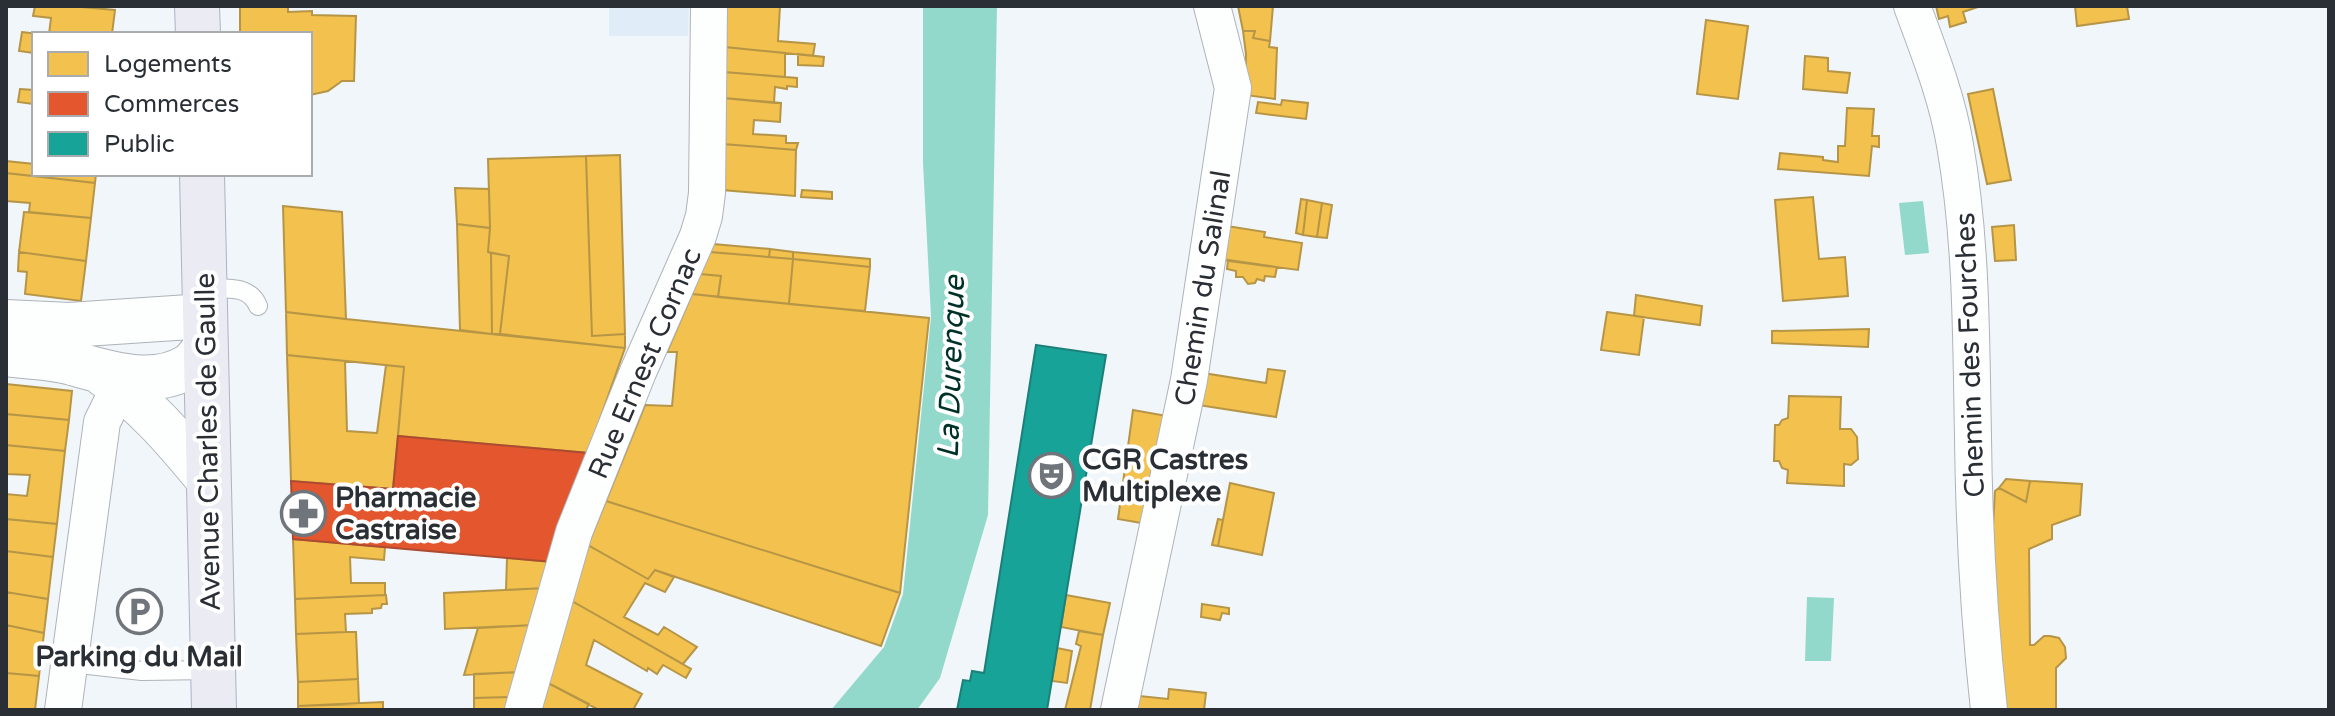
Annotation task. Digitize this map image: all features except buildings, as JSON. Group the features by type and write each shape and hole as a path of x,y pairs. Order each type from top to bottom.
{"main road":[{"path":"197,6 198,32"},
{"name":"Avenue Charles de Gaulle","path":"202,176 213,690"}],"street":[{"name":"Rue Ernest Cornac","path":"523,710 574,532 704,216 707,193 709,6"},
{"name":"Chemin du Salinal","path":"1119,710 1189,380 1233,88 1212,6"},
{"name":"Chemin des Fourches","path":"1912,6 1941,87 1955,142 1963,197 1971,308 1977,569 1989,710"},
{"path":"6,322 69,325 205,317 191,364 173,374 123,380 66,362 6,354"},
{"path":"123,380 207,478"},
{"path":"63,710 102,422 123,380"}],"lane":[{"path":"205,317 241,290 249,293 258,306"},
{"path":"70,663 142,671 213,690"}],"shaded area":[{"path":"609,6 689,6 688,36 609,36"}],"water":[{"name":"La Durenque","path":"923,6 997,6 988,515 940,678 917,710 831,710 884,647 903,594 931,317 923,163"},
{"path":"1923,201 1929,253 1905,255 1899,203"},
{"path":"1807,597 1834,598 1831,661 1805,661"}],"place":[{"name":"CGR Castres Multiplexe","path":"1051,475"},
{"name":"Pharmacie Castraise","path":"304,513"},
{"name":"Parking du Mail","path":"139,612"}]}
